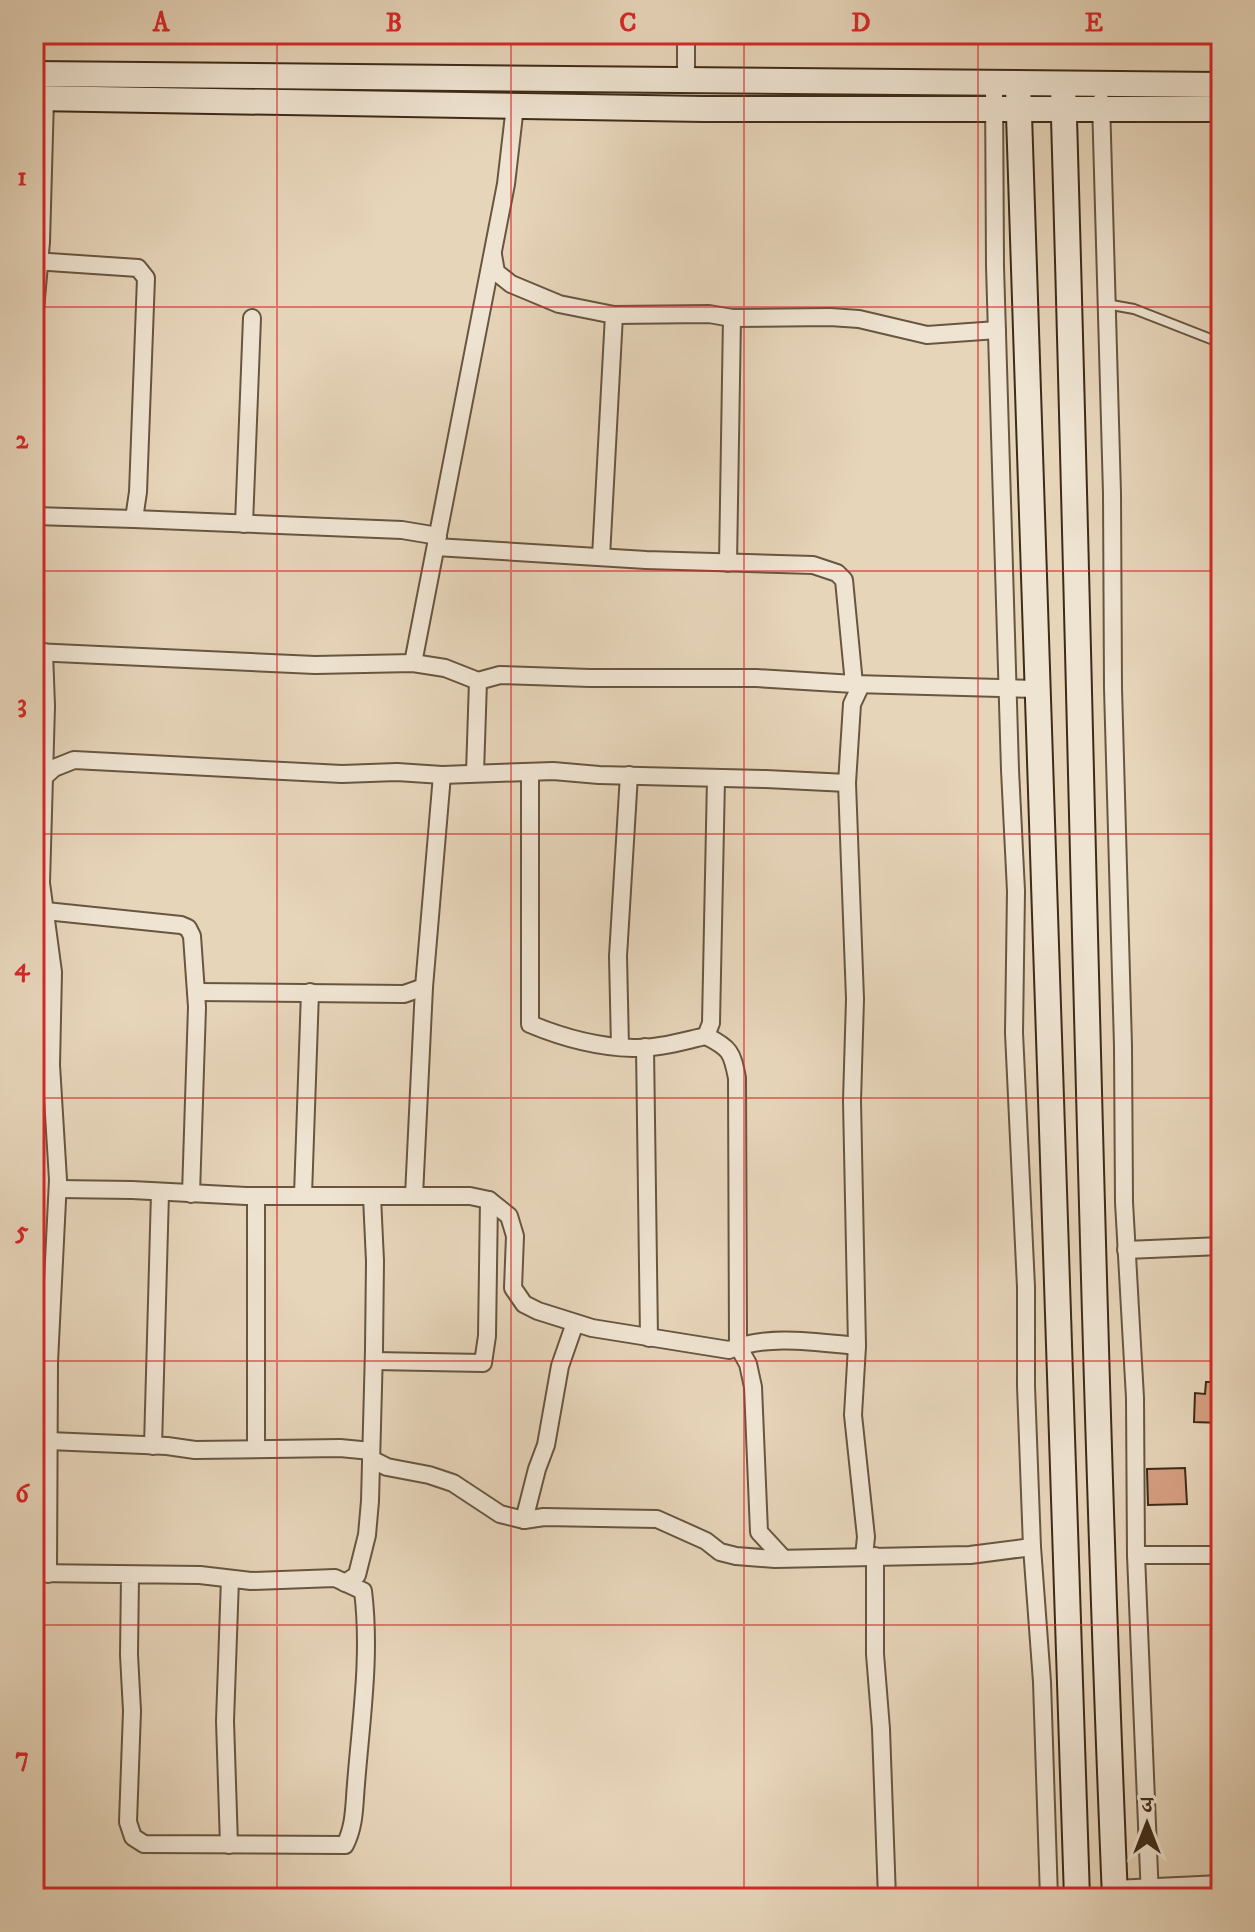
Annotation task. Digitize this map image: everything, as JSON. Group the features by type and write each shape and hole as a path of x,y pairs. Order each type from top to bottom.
{"street":[{"path":"686,34 686,81"},
{"path":"413,663 506,184 520,80"},
{"path":"40,86 686,81 1007,96"},
{"path":"40,86 515,106 704,109 1007,96 1101,96 1221,85"},
{"path":"34,321 40,86"},
{"path":"1007,96 997,330 1016,891 1014,1033 1026,1287 1032,1547 1042,1682 1049,1898"},
{"path":"1007,96 1038,689 1077,1898"},
{"path":"1063,96 1100,1537 1115,1893 1150,1893 1221,1884"},
{"path":"1101,96 1221,109"},
{"path":"1101,96 1126,1250 1135,1398 1136,1555 1150,1893"},
{"path":"492,254 496,272 511,284 559,304 614,315 709,314 732,318 859,319 927,335 997,330"},
{"path":"37,261 138,268 146,278 138,492 134,519"},
{"path":"601,557 614,315"},
{"path":"244,524 252,318"},
{"path":"728,563 732,318"},
{"path":"34,516 402,530 437,541 601,557 813,565 837,573 844,580 857,684 852,704 847,783 855,999 852,1101 857,1346 853,1415 870,1556 887,1898"},
{"path":"130,1575 132,1711 128,1822 133,1837 144,1844 345,1845 351,1835 355,1816 367,1626 363,1591 335,1578 317,1581 230,1579 200,1575 41,1573 49,1441 42,1330 58,1189 51,1065 53,972 39,910 46,706 39,652 287,664 413,663 445,668 478,681 500,675 756,678 1080,693"},
{"path":"475,773 478,681"},
{"path":"42,779 54,768 74,760 342,774 530,772 847,783"},
{"path":"530,772 530,1024 547,1031 620,1047 645,1047 706,1036 725,1045 733,1056 737,1078 738,1346 748,1364 753,1387 759,1532 783,1558"},
{"path":"414,1196 424,987 442,775"},
{"path":"620,1047 618,956 629,775"},
{"path":"706,1036 711,1023 713,991 716,778"},
{"path":"39,910 188,928 192,936 196,992 191,1194"},
{"path":"196,992 404,994 424,987"},
{"path":"303,1195 310,992"},
{"path":"645,1047 649,1338"},
{"path":"58,1189 256,1196 470,1196 489,1200 509,1216 515,1236 513,1288 524,1304 575,1323 729,1350 748,1342 804,1341 857,1346"},
{"path":"153,1446 160,1193"},
{"path":"256,1196 256,1449"},
{"path":"345,1583 357,1575 367,1535 374,1361 372,1197"},
{"path":"374,1361 483,1363 487,1336 489,1200"},
{"path":"1126,1250 1221,1246"},
{"path":"524,1520 546,1445 560,1366 575,1323"},
{"path":"49,1441 195,1450 340,1448 371,1455 387,1467 453,1483 500,1514 524,1520 544,1517 657,1519 706,1541 720,1552 783,1558 970,1555 1032,1547"},
{"path":"1136,1555 1221,1555"},
{"path":"229,1845 225,1721 230,1579"}],"lane":[{"path":"1105,304 1134,309 1221,343"}],"building":[{"path":"1206,1382 1221,1382 1221,1423 1194,1422 1195,1393 1205,1394"},
{"path":"1185,1468 1187,1504 1148,1505 1147,1469"}]}
